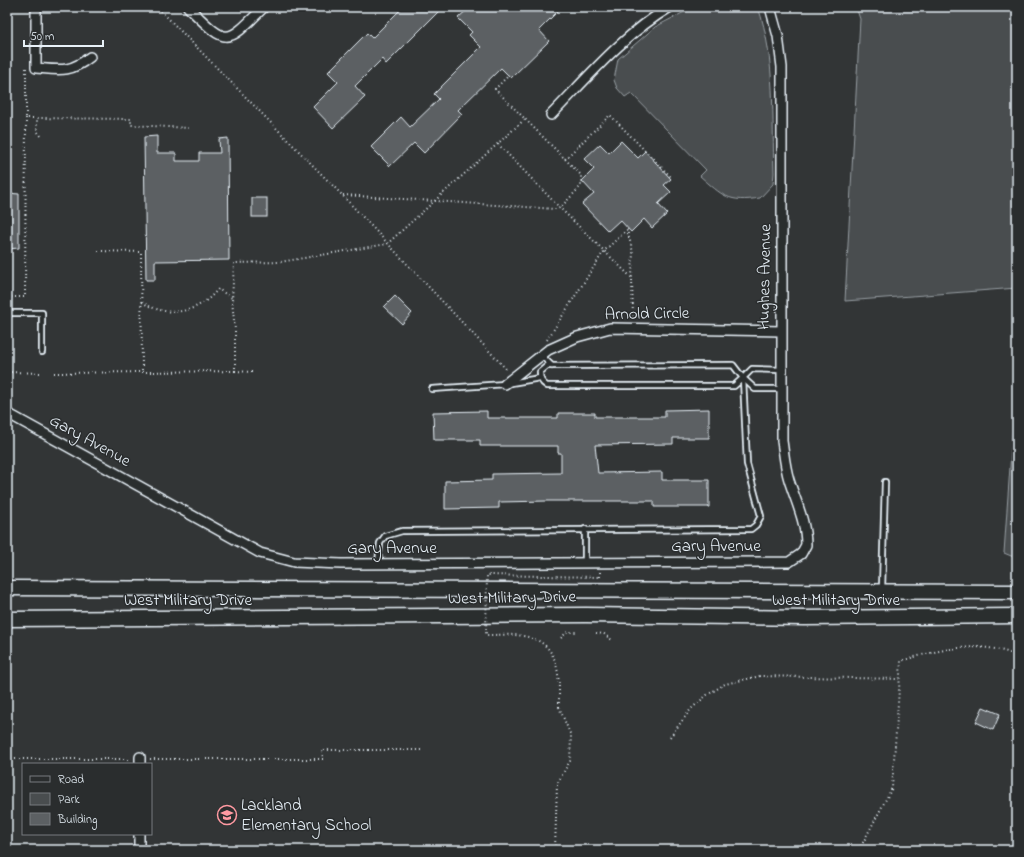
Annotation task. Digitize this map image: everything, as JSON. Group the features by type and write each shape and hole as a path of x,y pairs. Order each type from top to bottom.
{"main road":[{"name":"West Military Drive","path":"7,588 1017,592"},
{"name":"West Military Drive","path":"7,619 586,615 804,618 1017,616"}],"street":[{"path":"36,7 36,68 64,70 72,69 90,57"},
{"path":"188,7 214,32 224,37 232,37 264,7"},
{"path":"551,115 616,47 650,19 670,7"},
{"name":"Hughes Avenue","path":"770,7 778,36 782,67 781,434 784,459 802,519 806,545"},
{"name":"Arnold Circle","path":"505,384 548,350 577,337 610,328 633,327 781,331"},
{"name":"Gary Avenue","path":"7,413 260,553 294,562 378,564 789,562 801,554 806,545"},
{"path":"139,835 139,850"}],"lane":[{"path":"7,313 42,313 42,352"},
{"path":"542,356 552,366"},
{"path":"781,370 752,369 743,378 734,386 547,386 542,383 540,378 540,372 547,366 727,364 733,365 743,378 754,388 781,389"},
{"path":"432,389 505,384 540,378"},
{"path":"378,564 380,543 385,536 402,531 751,529 756,525 761,516 746,464 743,378"},
{"path":"882,591 885,482"},
{"path":"585,529 585,563"}],"path":[{"path":"161,7 161,11 342,195 508,370"},
{"path":"342,195 556,209 560,208 581,186 581,176 495,90 509,75"},
{"path":"565,159 610,115 672,178"},
{"path":"7,297 25,297 26,118"},
{"path":"41,136 36,131 37,118 131,119 131,125 189,128"},
{"path":"235,372 235,330 232,298 234,263 280,262 388,244 525,119"},
{"path":"498,144 560,208 632,278"},
{"path":"542,356 545,343 604,251 628,230 633,252 633,327"},
{"path":"98,251 141,252 142,372"},
{"path":"142,302 159,310 180,312 192,310 203,304 218,289 232,298"},
{"path":"7,372 42,373"},
{"path":"54,373 252,372"},
{"path":"555,850 557,784 570,760 571,736 559,707 559,672 556,661 550,650 533,638 523,636 486,635 487,575 600,577"},
{"path":"561,638 567,632 576,632"},
{"path":"596,633 604,634 612,640"},
{"path":"859,850 892,788 901,661 925,654 974,647 1000,649 1017,656"},
{"path":"670,737 691,709 707,695 731,683 760,676 899,680"},
{"path":"7,759 323,759 322,750 421,750"}],"green space":[{"path":"694,7 758,7 768,47 772,89 774,173 773,184 760,198 733,199 715,189 700,176 706,170 631,93 625,97 617,88 614,80 618,59 655,27"},
{"path":"856,7 1017,7 1017,288 845,301 860,19"},
{"path":"1017,366 1017,552 1016,558 1004,553"}],"building":[{"path":"403,7 443,7 386,64 382,59 355,86 365,97 333,128 313,107 338,82 328,72 367,33 372,38"},
{"path":"470,7 562,7 539,30 549,41 511,78 501,68 458,110 462,114 424,153 414,143 390,166 371,147 401,117 410,127 439,99 434,94 481,47 469,35 472,32 458,18"},
{"path":"157,136 157,153 176,153 176,161 199,161 199,153 220,153 219,139 228,138 229,260 155,261 155,280 146,280 144,137"},
{"path":"621,141 638,158 645,151 671,179 664,185 671,192 658,204 667,214 652,228 644,219 631,232 620,220 608,231 582,204 594,194 582,181 594,169 584,159 600,144 609,153"},
{"path":"7,193 19,194 19,248 7,249"},
{"path":"252,198 267,198 267,217 252,217"},
{"path":"395,296 412,313 402,324 384,307"},
{"path":"709,409 709,438 673,438 673,444 595,445 598,473 662,472 662,480 709,480 709,507 654,507 654,501 547,501 499,502 499,508 445,509 445,481 492,480 492,474 561,473 561,453 558,453 558,446 480,446 480,440 434,440 433,412 487,411 487,418 558,418 558,413 595,413 595,417 665,417 665,410"},
{"path":"983,707 1000,714 993,730 976,722"}],"place":[{"name":"Lackland Elementary School","path":"227,815"}]}
